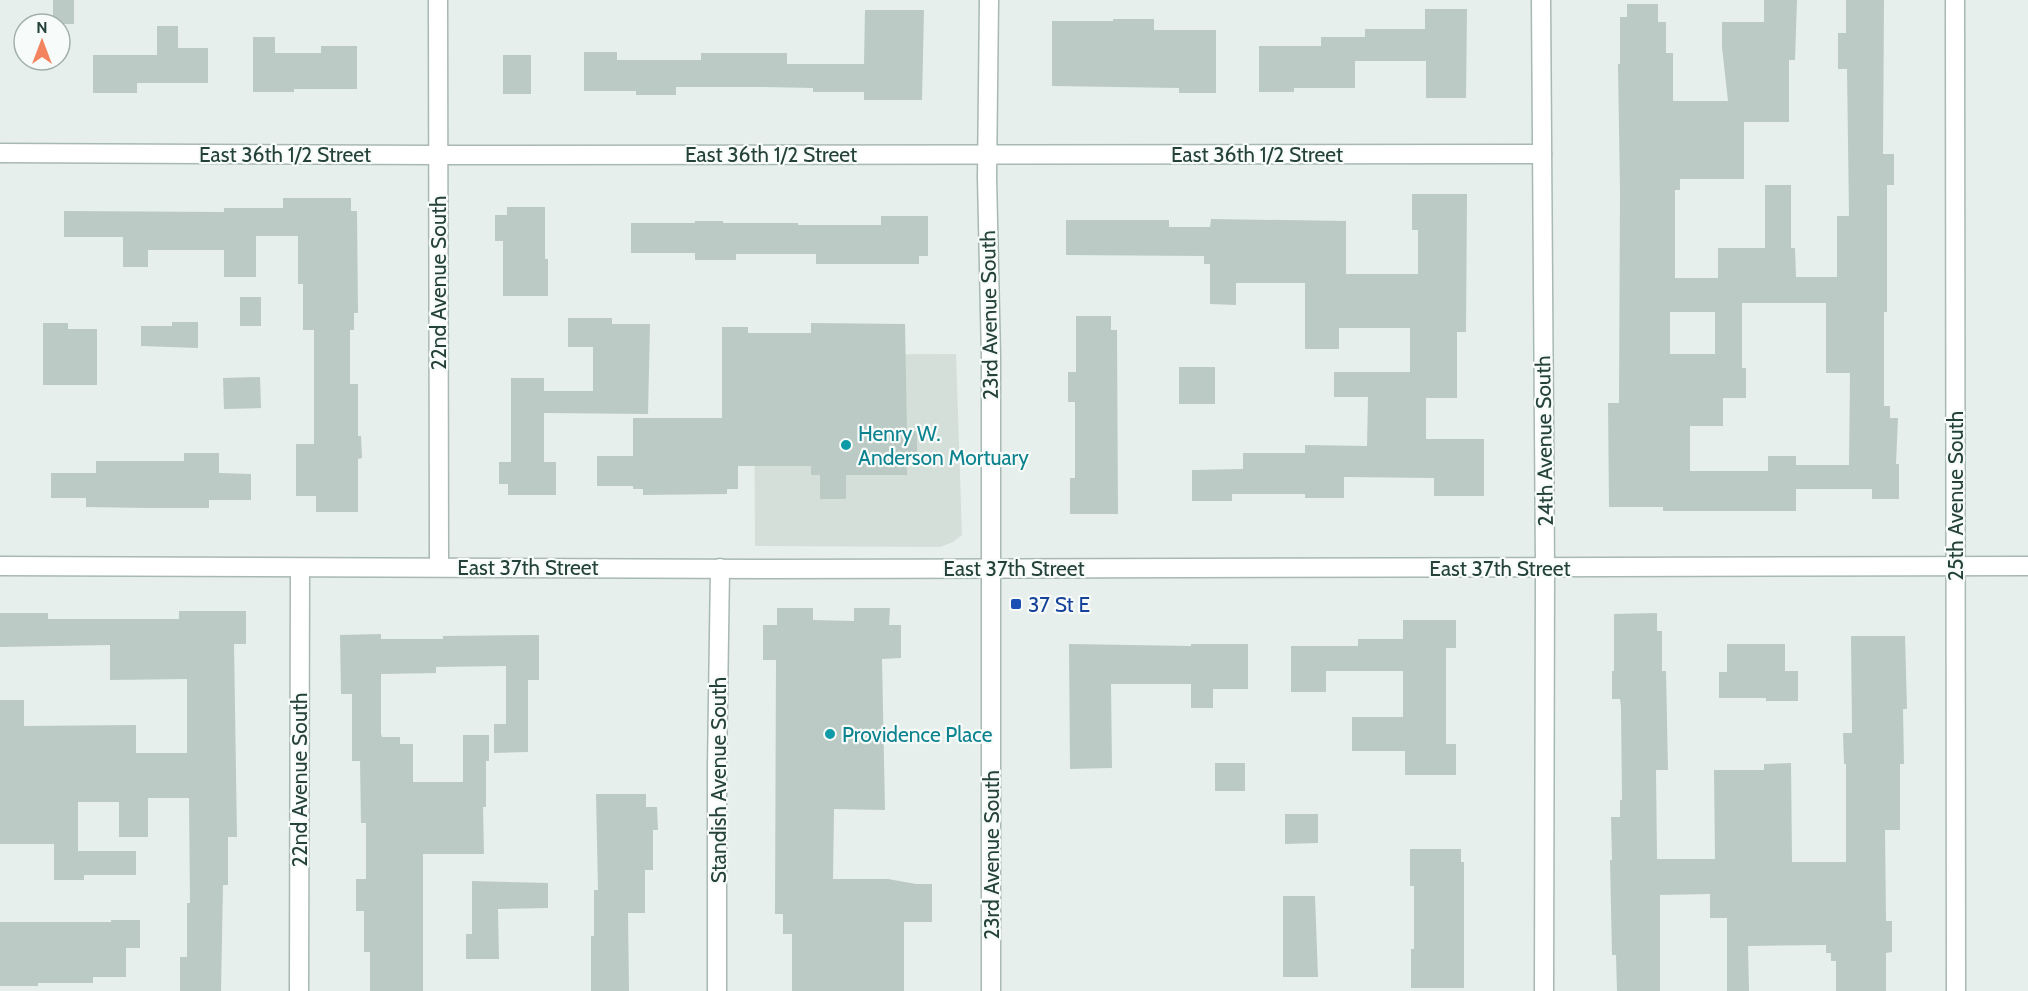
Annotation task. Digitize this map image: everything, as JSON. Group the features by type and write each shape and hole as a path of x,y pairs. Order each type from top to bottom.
{"street":[{"name":"22nd Avenue South","path":"438,0 439,566"},
{"name":"23rd Avenue South","path":"989,0 987,154 991,358 991,991"},
{"name":"24th Avenue South","path":"1541,0 1545,569 1544,991"},
{"name":"25th Avenue South","path":"1955,0 1956,991"},
{"name":"East 36th 1/2 Street","path":"0,153 1542,154"},
{"name":"East 37th Street","path":"0,566 1545,569 2028,566"},
{"name":"22nd Avenue South","path":"299,991 300,568"},
{"name":"Standish Avenue South","path":"717,991 720,568"}],"shaded area":[{"path":"956,354 962,535 953,542 940,547 755,546 754,355"}],"building":[{"path":"53,0 74,0 74,24 72,24 72,12 53,12"},
{"path":"1764,0 1797,0 1795,60 1789,60 1789,122 1744,122 1744,179 1680,179 1680,190 1675,190 1675,278 1718,278 1718,248 1765,248 1765,185 1791,185 1791,248 1795,248 1796,277 1837,277 1837,216 1849,216 1847,69 1838,69 1838,33 1846,33 1846,0 1884,0 1883,154 1894,154 1894,185 1887,185 1884,406 1890,406 1890,418 1898,418 1896,464 1899,464 1899,499 1872,499 1872,489 1796,489 1796,511 1663,511 1663,507 1609,507 1608,403 1619,403 1618,64 1620,64 1620,17 1627,17 1627,4 1658,4 1658,22 1666,22 1666,53 1673,53 1673,101 1728,101 1722,47 1722,22 1764,22","holes":["1742,303 1826,303 1826,373 1850,373 1849,465 1796,465 1796,456 1768,456 1768,471 1690,471 1690,426 1723,426 1723,398 1746,398 1746,368 1742,368","1670,312 1715,312 1715,354 1670,354"]},
{"path":"1425,9 1467,9 1466,98 1426,98 1426,61 1355,61 1355,88 1294,88 1294,92 1259,92 1259,46 1321,46 1321,37 1365,37 1365,29 1425,29"},
{"path":"865,10 924,10 922,100 864,100 864,92 813,92 813,88 676,87 676,95 636,95 636,91 584,91 584,52 617,52 617,60 701,60 701,53 787,53 787,64 864,64"},
{"path":"1113,19 1154,19 1154,30 1216,30 1216,93 1179,93 1179,88 1052,86 1052,21 1113,21"},
{"path":"157,26 178,26 178,48 208,48 208,83 137,83 137,93 93,93 93,55 157,55"},
{"path":"253,37 275,37 275,53 321,53 321,46 357,46 357,89 294,89 294,92 253,92"},
{"path":"503,55 531,55 531,94 503,94"},
{"path":"1412,194 1467,194 1466,332 1457,332 1457,398 1426,398 1426,439 1484,439 1484,496 1434,496 1434,478 1344,477 1344,498 1305,498 1305,494 1232,494 1232,501 1192,501 1192,470 1243,469 1243,453 1305,453 1305,445 1367,446 1368,397 1334,397 1334,372 1410,372 1410,328 1339,328 1339,349 1305,349 1305,283 1236,283 1236,305 1210,304 1210,264 1204,264 1204,256 1066,255 1066,220 1169,220 1169,227 1210,227 1211,219 1346,221 1346,274 1418,274 1418,230 1412,230"},
{"path":"283,198 351,198 351,211 357,211 358,313 354,313 354,330 350,330 350,384 358,384 358,436 361,436 362,458 358,459 358,512 316,512 316,496 296,496 296,444 314,444 314,330 303,330 303,284 298,284 298,236 256,236 256,277 224,277 224,250 148,250 148,267 123,267 123,237 64,237 64,211 224,212 224,208 283,208"},
{"path":"507,207 545,207 548,296 503,296 503,241 495,241 495,215 507,215"},
{"path":"881,216 928,216 928,256 919,256 919,264 816,264 816,254 736,254 736,260 695,260 695,253 631,253 631,223 723,221 723,223 798,223 798,225 881,225"},
{"path":"240,297 261,297 261,326 240,326"},
{"path":"1076,316 1111,316 1111,330 1117,330 1118,514 1070,514 1070,478 1075,478 1075,402 1068,402 1068,372 1076,372"},
{"path":"568,318 612,318 612,324 650,324 648,414 544,413 544,462 556,462 556,495 508,495 508,484 499,484 499,462 511,462 511,378 544,378 544,391 593,391 593,347 568,347"},
{"path":"172,322 198,322 198,348 141,346 141,326 172,326"},
{"path":"43,323 68,323 68,329 97,329 97,385 43,385"},
{"path":"811,323 905,324 907,431 917,431 917,459 907,459 907,475 846,475 846,499 820,499 820,475 811,475 811,466 738,466 738,489 727,489 727,494 643,495 643,489 633,489 633,486 597,486 597,456 633,456 633,418 722,418 722,327 748,327 748,333 811,333"},
{"path":"1179,367 1215,367 1215,404 1179,404"},
{"path":"260,377 261,408 224,409 223,378"},
{"path":"184,453 219,453 219,473 251,474 251,500 209,500 209,508 148,508 86,507 86,498 51,498 51,473 96,473 96,461 184,461"},
{"name":"Providence Place","path":"777,608 813,608 813,620 854,621 854,608 890,608 889,625 901,625 901,658 882,659 885,810 834,809 833,879 888,879 916,884 932,884 932,922 904,922 904,991 792,991 792,934 783,934 783,914 775,914 776,660 763,660 763,625 777,625"},
{"path":"179,611 246,611 246,644 234,644 237,837 228,837 228,885 223,885 221,991 180,991 180,957 187,957 187,903 190,903 189,798 148,798 148,837 119,837 119,802 78,802 78,851 136,851 136,875 84,875 84,880 54,880 54,844 0,844 0,700 24,700 24,726 136,725 136,753 187,753 187,679 110,680 110,645 0,647 0,613 48,613 48,619 179,619"},
{"path":"1657,613 1657,631 1662,631 1662,671 1666,671 1668,770 1656,770 1657,859 1715,859 1714,770 1764,770 1764,764 1791,763 1792,862 1846,862 1846,764 1844,764 1843,733 1852,733 1851,636 1905,636 1907,709 1903,709 1904,764 1900,764 1900,830 1885,830 1886,921 1892,921 1892,952 1886,953 1886,991 1836,991 1836,961 1831,961 1831,953 1826,953 1826,945 1748,946 1749,991 1727,991 1727,918 1710,918 1710,894 1660,895 1660,991 1617,991 1616,955 1612,955 1611,817 1620,817 1620,800 1622,800 1621,707 1620,699 1612,699 1614,614"},
{"path":"1403,620 1456,620 1456,648 1446,648 1446,744 1456,744 1456,775 1405,775 1405,751 1352,751 1352,717 1403,717 1403,671 1326,671 1326,692 1291,692 1291,646 1358,646 1358,639 1403,639"},
{"path":"381,634 381,639 539,635 539,680 528,680 528,752 494,753 494,724 506,724 506,666 436,667 436,673 381,674 381,734 382,737 400,737 400,744 413,744 413,782 463,782 463,735 489,735 489,761 486,761 486,807 483,807 484,854 423,854 423,991 370,991 370,952 364,952 364,911 356,911 356,879 366,879 366,823 361,823 360,761 352,761 352,694 341,694 340,635"},
{"path":"1069,644 1191,646 1191,644 1248,644 1248,689 1213,689 1213,708 1191,708 1191,684 1111,684 1112,768 1070,769"},
{"path":"1727,644 1785,644 1785,671 1798,671 1798,701 1719,698 1719,672 1727,672"},
{"path":"1215,763 1245,763 1245,791 1215,791"},
{"path":"596,794 646,794 646,807 657,807 658,830 653,830 653,870 645,870 645,913 628,913 629,991 591,991 594,890 598,890"},
{"path":"1285,814 1318,814 1318,843 1285,844"},
{"path":"1410,849 1461,849 1461,862 1464,862 1464,988 1411,988 1411,949 1414,949 1414,886 1410,886"},
{"path":"472,881 548,883 548,908 498,909 499,959 466,959 466,934 472,934"},
{"path":"1283,896 1315,896 1318,977 1283,977"},
{"path":"111,920 140,920 140,948 126,948 126,977 93,977 93,983 0,986 0,922 111,922"}],"place":[{"name":"Henry W. Anderson Mortuary","path":"846,445"},
{"name":"37 St E","path":"1016,604"},
{"name":"Providence Place","path":"830,734"}]}
